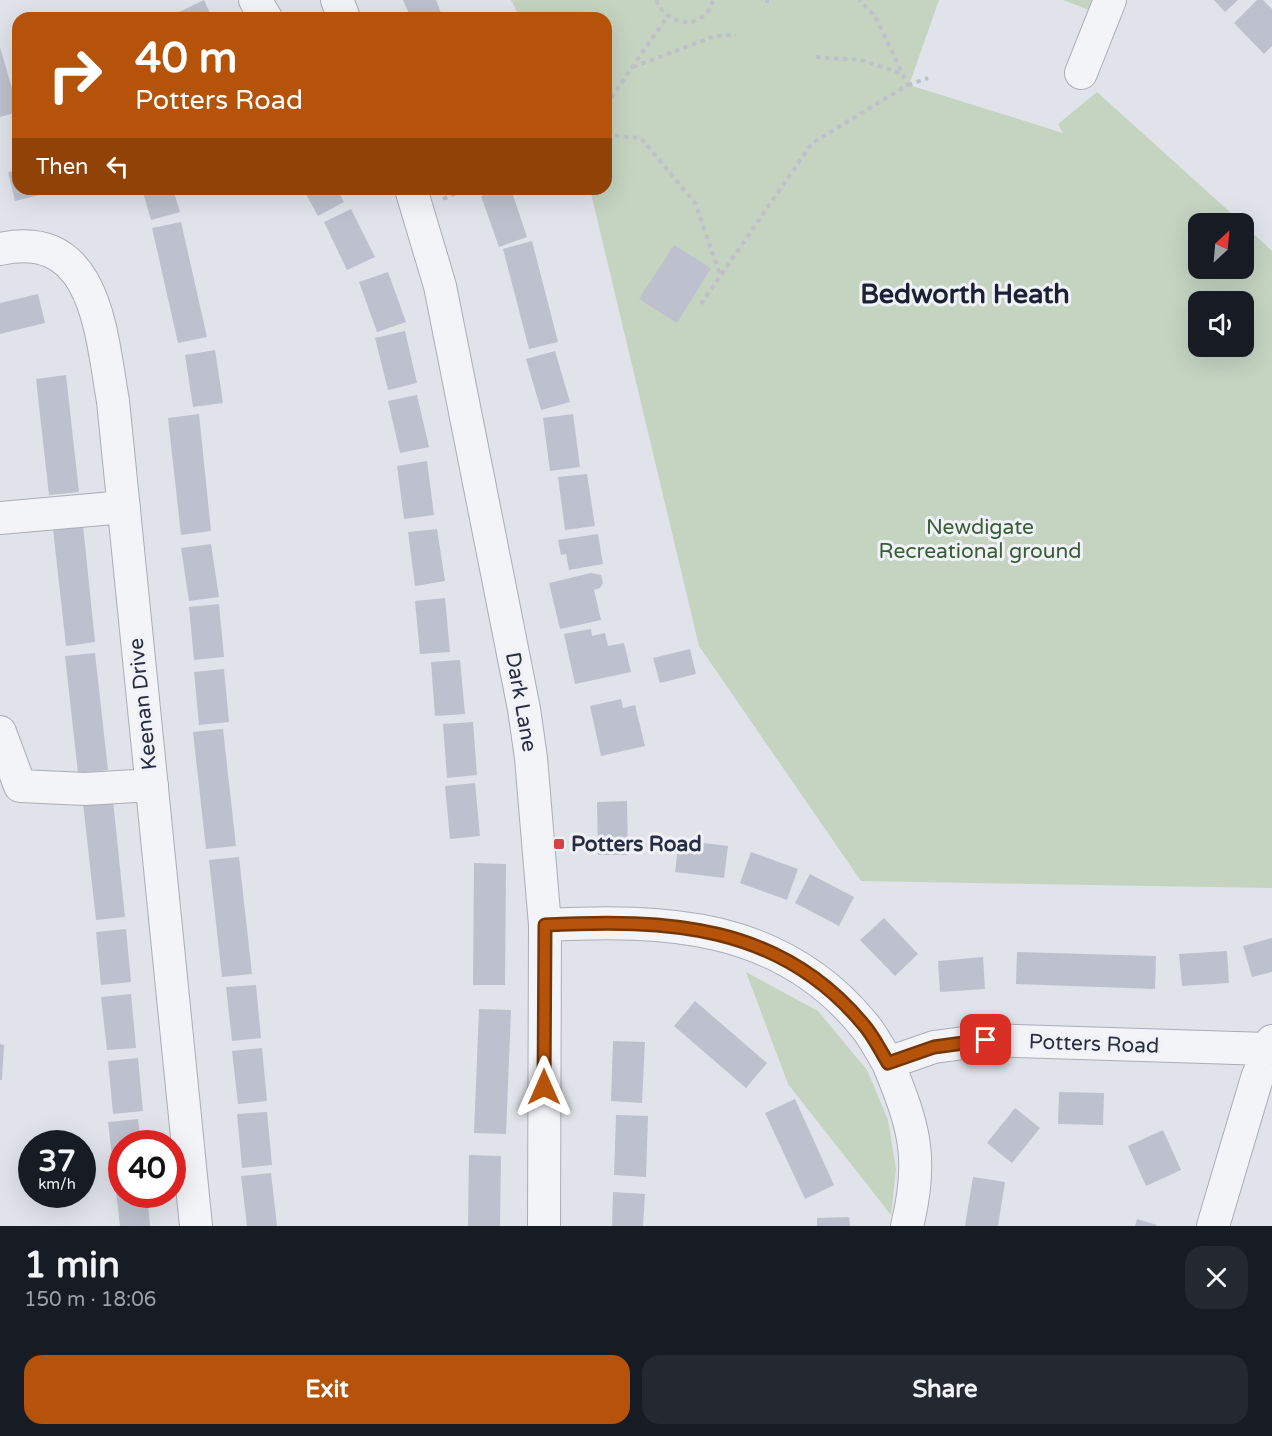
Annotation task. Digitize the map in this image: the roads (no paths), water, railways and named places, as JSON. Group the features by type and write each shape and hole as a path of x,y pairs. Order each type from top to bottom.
{"street":[{"path":"1081,73 1110,0"},
{"name":"Dark Lane","path":"413,195 440,286 524,709 531,758 545,925 544,1226"},
{"name":"Keenan Drive","path":"0,249 33,247 55,254 74,267 87,285 95,304 113,401 195,1226"},
{"path":"0,518 124,507"},
{"path":"0,732 20,786 85,789 152,785"},
{"path":"545,925 596,922 679,927 728,935 766,948 808,972 840,998 865,1026 888,1063 907,1111 916,1152 916,1191 907,1226"},
{"name":"Potters Road","path":"888,1063 934,1047 986,1040 1269,1045"},
{"path":"1213,1226 1269,1045"}],"place":[{"name":"Potters Road","path":"559,844"}],"district":[{"name":"Bedworth Heath","path":"965,294"}],"park label":[{"name":"Newdigate Recreational ground","path":"980,539"}]}
